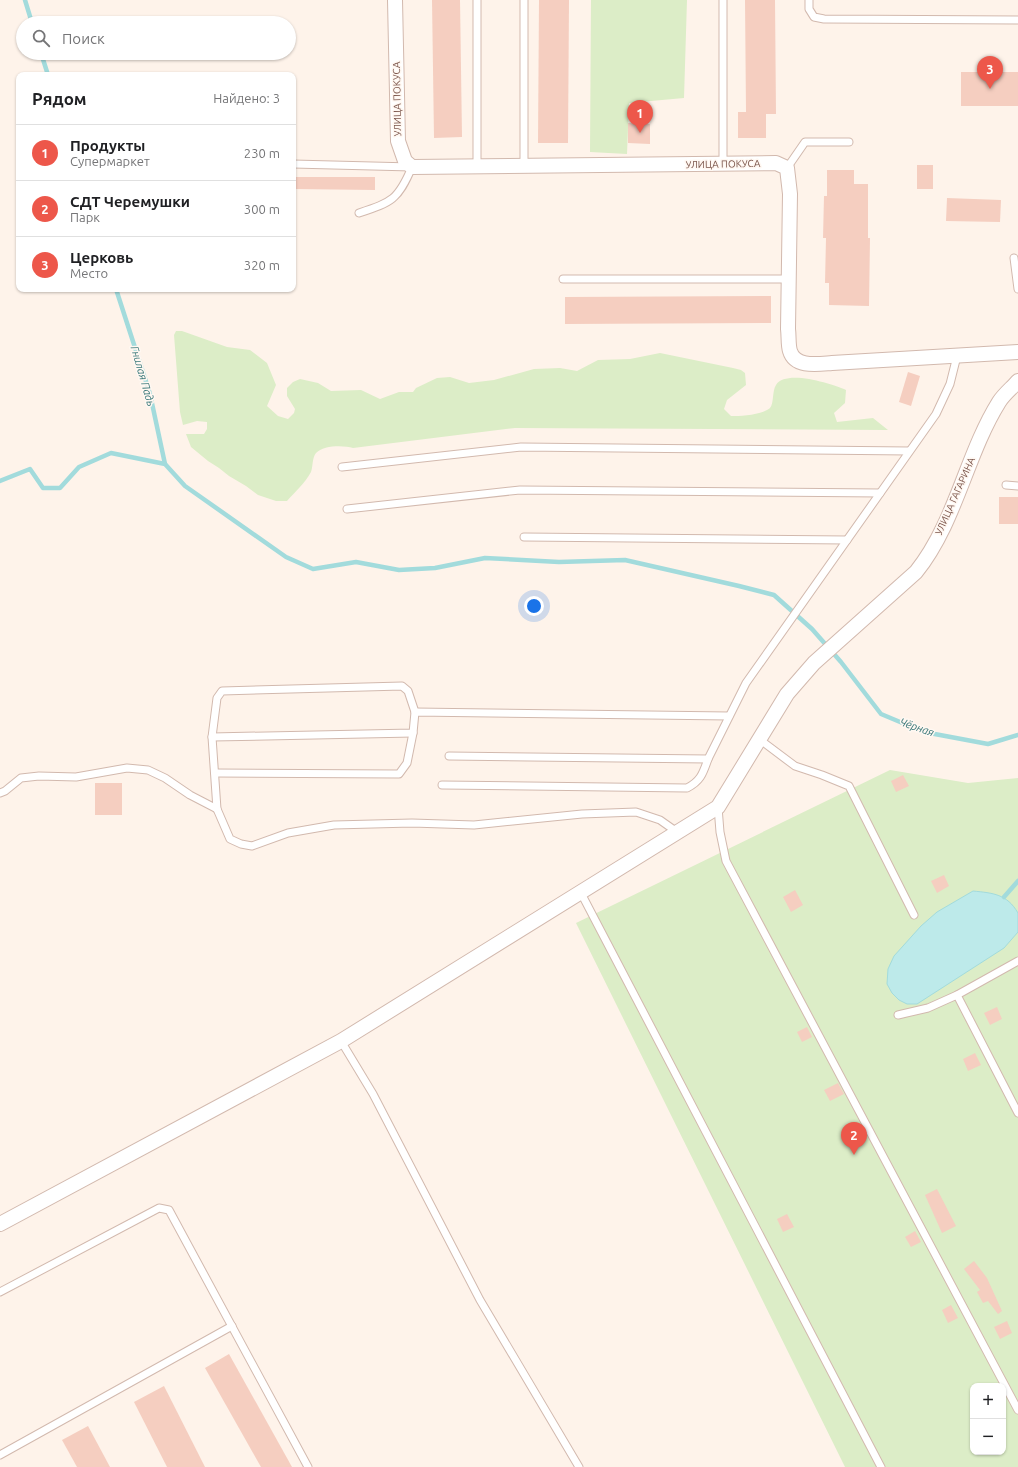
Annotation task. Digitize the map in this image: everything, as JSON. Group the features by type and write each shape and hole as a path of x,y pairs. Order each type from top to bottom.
{"street":[{"name":"УЛИЦА ПОКУСА","path":"395,0 398,141 405,161 412,167 776,163 787,168"},
{"path":"787,168 790,194 790,279 788,329 790,351 794,359 802,363 832,364 1018,352"},
{"name":"УЛИЦА ГАГАРИНА","path":"718,807 787,694 814,663 846,636 923,564 946,521 987,424 1000,400 1018,381"},
{"path":"0,1224 340,1041 718,807"}],"lane":[{"path":"477,0 477,167"},
{"path":"524,0 524,166"},
{"path":"723,0 723,164"},
{"path":"809,0 809,8 814,17 824,18 1018,20"},
{"path":"787,168 805,142 849,142"},
{"path":"296,164 412,167 406,183 396,197 381,206 359,213"},
{"path":"1014,258 1018,289"},
{"path":"564,279 790,279"},
{"path":"442,785 687,788 696,784 746,683 936,414 950,384 957,356"},
{"path":"342,466 521,447 910,451"},
{"path":"1006,485 1018,486"},
{"path":"348,509 520,490 880,493"},
{"path":"524,536 847,540"},
{"path":"215,773 399,774 407,763 413,733 415,712 408,691 402,686 222,691 217,698 212,737 217,809 230,839 241,844 252,846 288,833 334,825 412,823 474,824 582,814 636,812 660,820 677,832"},
{"path":"415,712 729,716"},
{"path":"212,737 413,733"},
{"path":"759,739 794,766 822,774 849,786 914,915"},
{"path":"449,756 708,759"},
{"path":"0,792 4,791 21,778 39,776 76,777 127,768 148,770 165,778 190,795 217,809"},
{"path":"718,807 720,832 726,861 1018,1410"},
{"path":"581,893 881,1467"},
{"path":"898,1015 928,1008 957,995 1018,960"},
{"path":"957,995 1018,1113"},
{"path":"340,1041 373,1094 480,1300 579,1467"},
{"path":"0,1292 159,1208 169,1210 308,1467"},
{"path":"0,1456 232,1326"}],"green space":[{"path":"591,0 687,0 684,98 629,103 627,154 590,152"},
{"path":"176,331 182,331 227,347 250,350 267,363 276,385 267,406 278,416 288,419 294,413 295,409 287,396 287,388 293,382 300,379 318,383 331,391 361,390 380,399 399,392 413,392 416,388 437,378 450,377 469,383 494,380 534,369 560,368 577,371 598,360 630,359 660,353 733,368 741,370 745,373 746,385 727,400 724,409 731,416 751,415 770,408 776,385 781,380 799,378 831,384 846,390 845,403 834,413 837,422 873,418 888,430 515,428 353,448 334,446 323,448 316,453 309,476 287,501 276,501 258,495 208,461 191,447 186,434 204,434 207,429 207,422 197,421 183,425 180,412 174,335"},
{"path":"890,770 968,783 1018,778 1018,1467 845,1467 576,923"}],"water":[{"path":"973,891 993,894 1004,898 1009,902 1018,913 1018,932 1004,948 917,1004 907,1004 899,1000 892,993 887,984 888,969 894,956 921,926 937,912"}],"building":[{"path":"432,0 460,0 462,137 434,138"},
{"path":"539,0 569,0 568,143 538,143"},
{"path":"745,0 775,0 776,114 766,114 766,138 738,138 738,112 746,112"},
{"path":"961,72 1018,72 1018,106 961,106"},
{"path":"628,123 650,124 650,144 628,143"},
{"path":"917,165 933,165 933,189 917,189"},
{"path":"827,170 854,170 854,184 868,184 868,238 870,238 869,306 829,305 829,283 825,283 826,238 823,238 824,196 827,196"},
{"path":"296,177 375,177 375,190 296,189"},
{"path":"947,198 1001,200 1000,222 946,221"},
{"path":"771,296 771,323 565,324 565,297"},
{"path":"908,372 920,376 911,406 899,402"},
{"path":"999,497 1018,497 1018,524 999,524"},
{"path":"903,775 909,786 896,792 891,781"},
{"path":"95,783 122,783 122,815 95,815"},
{"path":"944,875 949,886 937,893 931,881"},
{"path":"795,890 803,905 791,912 783,897"},
{"path":"997,1007 1002,1019 990,1025 984,1013"},
{"path":"807,1027 812,1037 802,1042 797,1032"},
{"path":"975,1053 981,1065 968,1071 963,1059"},
{"path":"838,1083 844,1094 830,1101 824,1090"},
{"path":"937,1189 956,1226 942,1233 925,1195"},
{"path":"787,1214 794,1227 783,1232 777,1219"},
{"path":"915,1231 921,1242 911,1247 905,1237"},
{"path":"974,1261 987,1278 1002,1311 998,1314 988,1301 983,1303 977,1292 980,1290 964,1269"},
{"path":"951,1305 958,1318 948,1323 942,1310"},
{"path":"1007,1321 1012,1333 1000,1339 994,1327"},
{"path":"229,1354 292,1467 261,1467 205,1368"},
{"path":"164,1386 205,1467 167,1467 134,1402"},
{"path":"88,1426 110,1467 77,1467 62,1440"}],"waterway":[{"name":"Гнилая Падь","path":"25,0 30,16"},
{"name":"Гнилая Падь","path":"43,60 47,72"},
{"name":"Гнилая Падь","path":"117,292 150,394 165,464"},
{"name":"Чёрная","path":"0,481 30,469 43,488 60,488 79,467 111,453 165,464 185,486 286,557 313,569 356,562 399,570 435,568 485,558 559,562 625,560 739,586 774,595 812,629 841,662 881,714 924,732 988,744 1018,735"},
{"path":"1004,897 1018,881"}],"place":[{"name":"Церковь","path":"990,89"},
{"name":"Продукты","path":"640,133"},
{"name":"СДТ Черемушки","path":"854,1155"}]}
